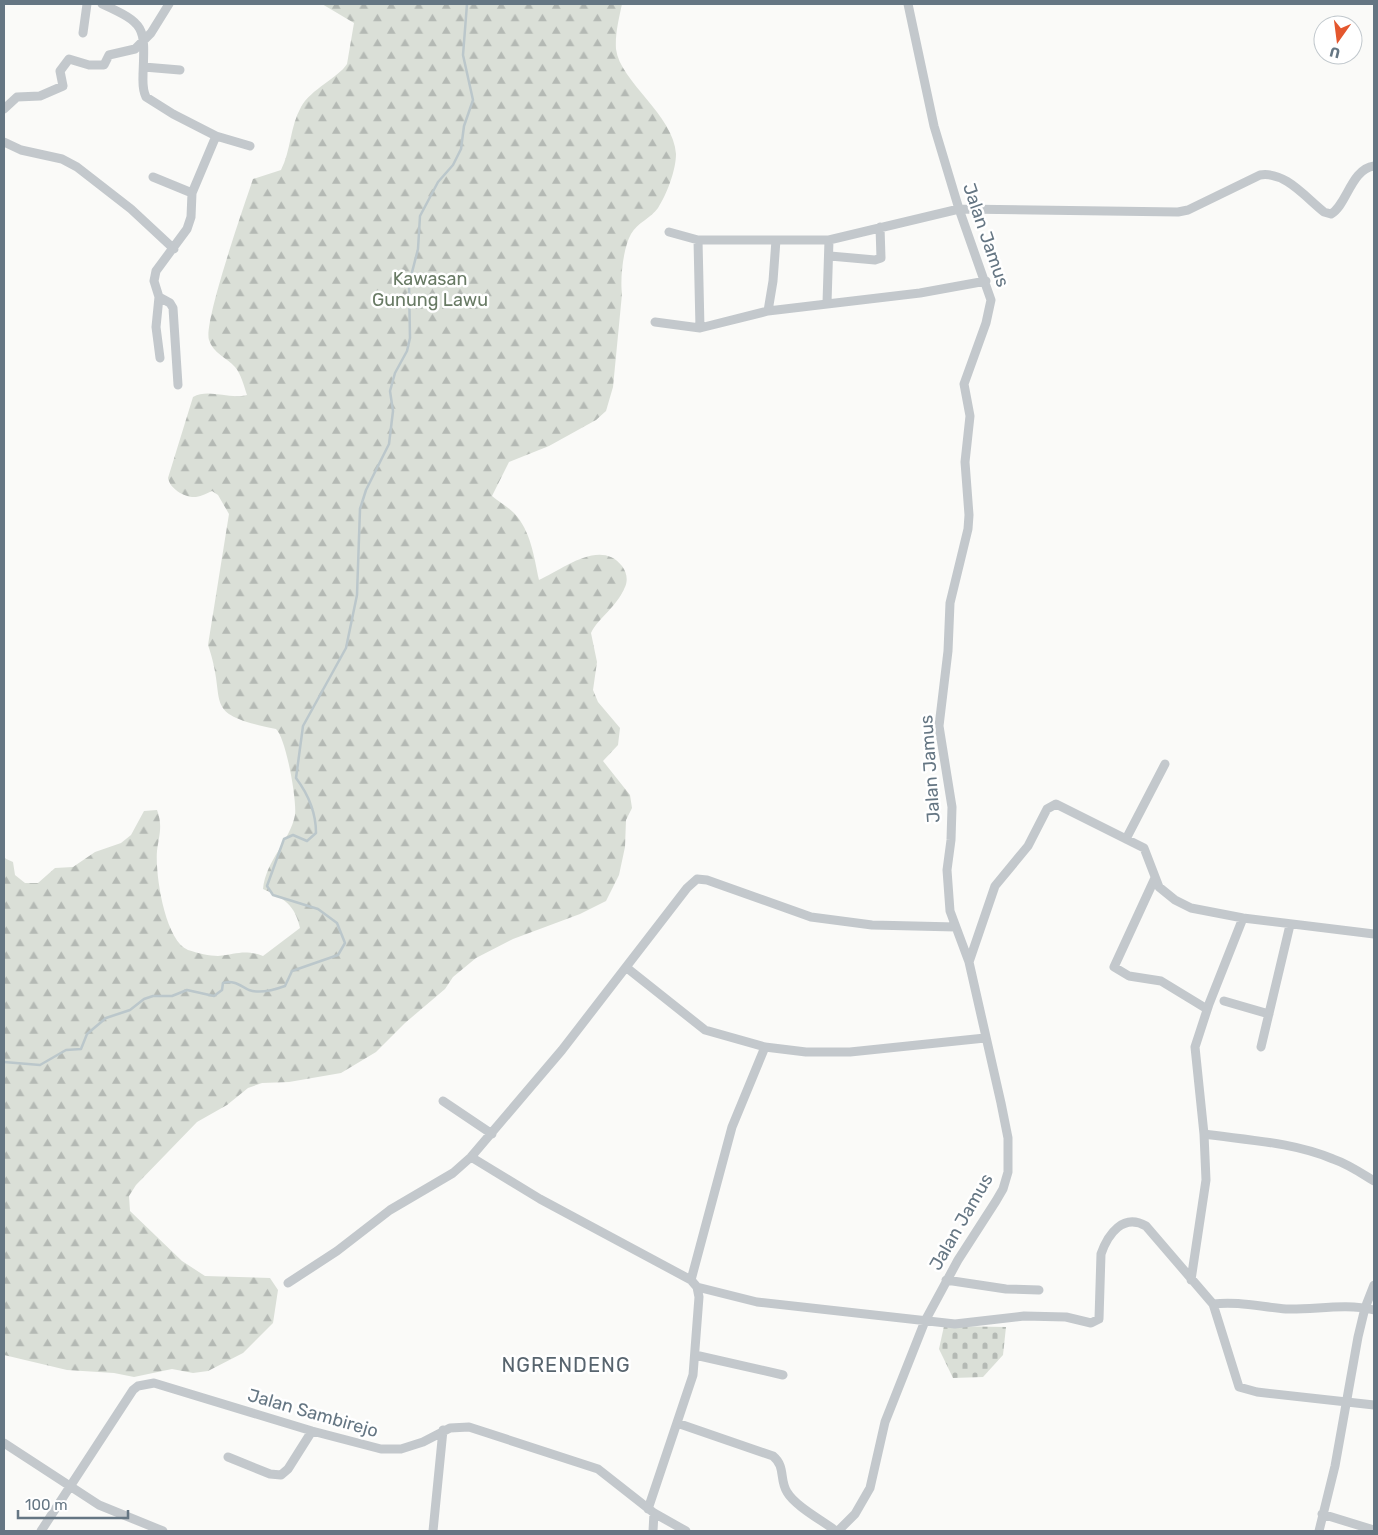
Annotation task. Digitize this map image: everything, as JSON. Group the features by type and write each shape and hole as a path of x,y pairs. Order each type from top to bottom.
{"street":[{"path":"83,33 87,4"},
{"path":"102,4 124,14 135,22 145,38 143,87 146,97 173,114 216,136 250,146"},
{"path":"4,108 16,97 40,96 63,86 60,70 69,59 89,65 104,65 109,55 135,49 158,23 169,4"},
{"name":"Jalan Jamus","path":"837,1531 855,1514 870,1488 885,1422 925,1321 946,1280 1003,1189 1008,1172 1008,1138 969,962 950,911 947,891 952,807 939,726 948,651 950,603 968,529 969,514 965,462 970,416 964,384 990,308 990,293 959,209 934,126 908,4"},
{"path":"144,67 180,70"},
{"path":"160,358 155,316 159,296 154,281 156,271 187,229 192,193 216,136"},
{"path":"4,142 21,150 62,159 77,167 131,209 174,249"},
{"path":"669,232 698,240 829,240 959,209 1178,212 1188,210 1260,175 1268,174 1280,177 1324,212 1331,214 1337,209 1355,180 1370,167 1374,166"},
{"path":"153,177 192,193"},
{"path":"830,256 875,260 881,258 880,227"},
{"path":"698,240 700,328"},
{"path":"768,311 773,281 776,240"},
{"path":"827,303 830,256 829,240"},
{"path":"655,322 700,328 768,311 920,293 986,281"},
{"path":"159,296 170,303 173,308 178,385"},
{"path":"1126,839 1165,764"},
{"path":"969,962 995,886 1028,846 1047,809 1052,804 1059,804 1126,839 1147,853 1154,878 1164,891 1184,905 1243,918 1374,934"},
{"path":"1154,878 1114,967 1129,976 1161,981 1207,1009"},
{"path":"288,1284 337,1251 390,1210 453,1173 471,1157 492,1134 627,968 692,882 702,879 786,909 837,922 956,927"},
{"path":"1191,1280 1204,1196 1204,1134 1195,1058 1198,1034 1243,918"},
{"path":"1261,1047 1290,925"},
{"path":"627,968 705,1030 765,1047 806,1052 850,1052 985,1038"},
{"path":"1224,1001 1269,1014"},
{"path":"653,1531 651,1511 693,1374 699,1297 694,1283 732,1127 765,1047"},
{"path":"443,1101 492,1134"},
{"path":"1204,1134 1274,1144 1319,1154 1351,1167 1374,1181"},
{"path":"471,1157 540,1199 694,1283 757,1302 925,1321 955,1324 1042,1316 1073,1318 1091,1323 1097,1322 1100,1311 1101,1254 1109,1234 1118,1227 1131,1222 1146,1226 1213,1304 1239,1387 1281,1395 1374,1405"},
{"path":"946,1280 1006,1289 1039,1290"},
{"path":"1319,1531 1335,1466 1347,1401 1370,1309 1374,1284"},
{"path":"1213,1304 1238,1303 1287,1309 1370,1309"},
{"path":"695,1356 783,1375"},
{"name":"Jalan Sambirejo","path":"41,1531 71,1488 133,1390 146,1383 161,1384 312,1431 355,1443 392,1450 417,1444 443,1430 457,1426 469,1427 592,1466 605,1473 651,1511 686,1531"},
{"path":"677,1423 773,1456 780,1462 786,1491 792,1498 837,1531"},
{"path":"433,1531 443,1430"},
{"path":"228,1457 270,1474 281,1475 288,1469 312,1431"},
{"path":"4,1442 71,1488 120,1515 163,1531"},
{"path":"1322,1514 1374,1530"}],"green space":[{"name":"Kawasan Gunung Lawu","path":"322,4 622,4 616,43 620,61 627,74 657,112 673,140 676,160 668,189 655,212 631,234 624,255 613,387 606,411 596,420 549,446 509,462 492,496 520,520 531,545 539,580 592,555 603,555 613,558 625,571 625,587 591,633 597,662 593,690 598,702 620,728 618,745 603,761 630,795 632,808 626,820 625,847 619,875 606,901 580,914 513,939 476,958 453,977 445,989 405,1023 376,1052 341,1073 289,1082 262,1083 248,1088 227,1105 197,1122 136,1185 129,1196 130,1211 182,1261 205,1276 270,1278 278,1290 273,1323 243,1353 208,1371 193,1373 172,1369 134,1377 114,1373 67,1370 4,1355 4,858 13,862 15,875 25,883 38,883 55,868 73,867 95,852 121,843 131,835 144,811 157,810 160,826 157,861 160,890 168,921 173,934 180,944 188,950 211,955 218,956 245,952 263,956 300,928 295,913 288,903 263,889 269,869 288,833 295,815 293,784 287,756 276,729 235,718 221,704 214,665 208,645 229,514 218,495 212,491 196,497 187,496 175,489 168,478 193,397 206,394 247,395 237,370 211,345 209,329 212,311 253,179 281,170 287,155 297,114 301,107 311,95 347,64 354,23"},
{"path":"944,1326 1006,1327 1003,1355 983,1377 953,1378 939,1349"}],"waterway":[{"path":"4,1062 40,1065 66,1050 81,1049 87,1034 106,1018 130,1010 144,999 153,996 172,996 187,990 214,996 222,990 223,983 227,982 258,992 285,986 292,971 338,955 345,943 337,923 318,909 273,895 267,886 284,839 293,835 307,841 316,833 315,818 310,804 296,778 303,726 346,648 357,595 360,509 366,490 389,444 393,411 390,391 395,373 407,351 410,338 409,284 418,249 420,216 438,182 453,165 461,149 464,126 473,100 463,55 467,4"}],"district":[{"name":"NGRENDENG","path":"566,1365"}]}
